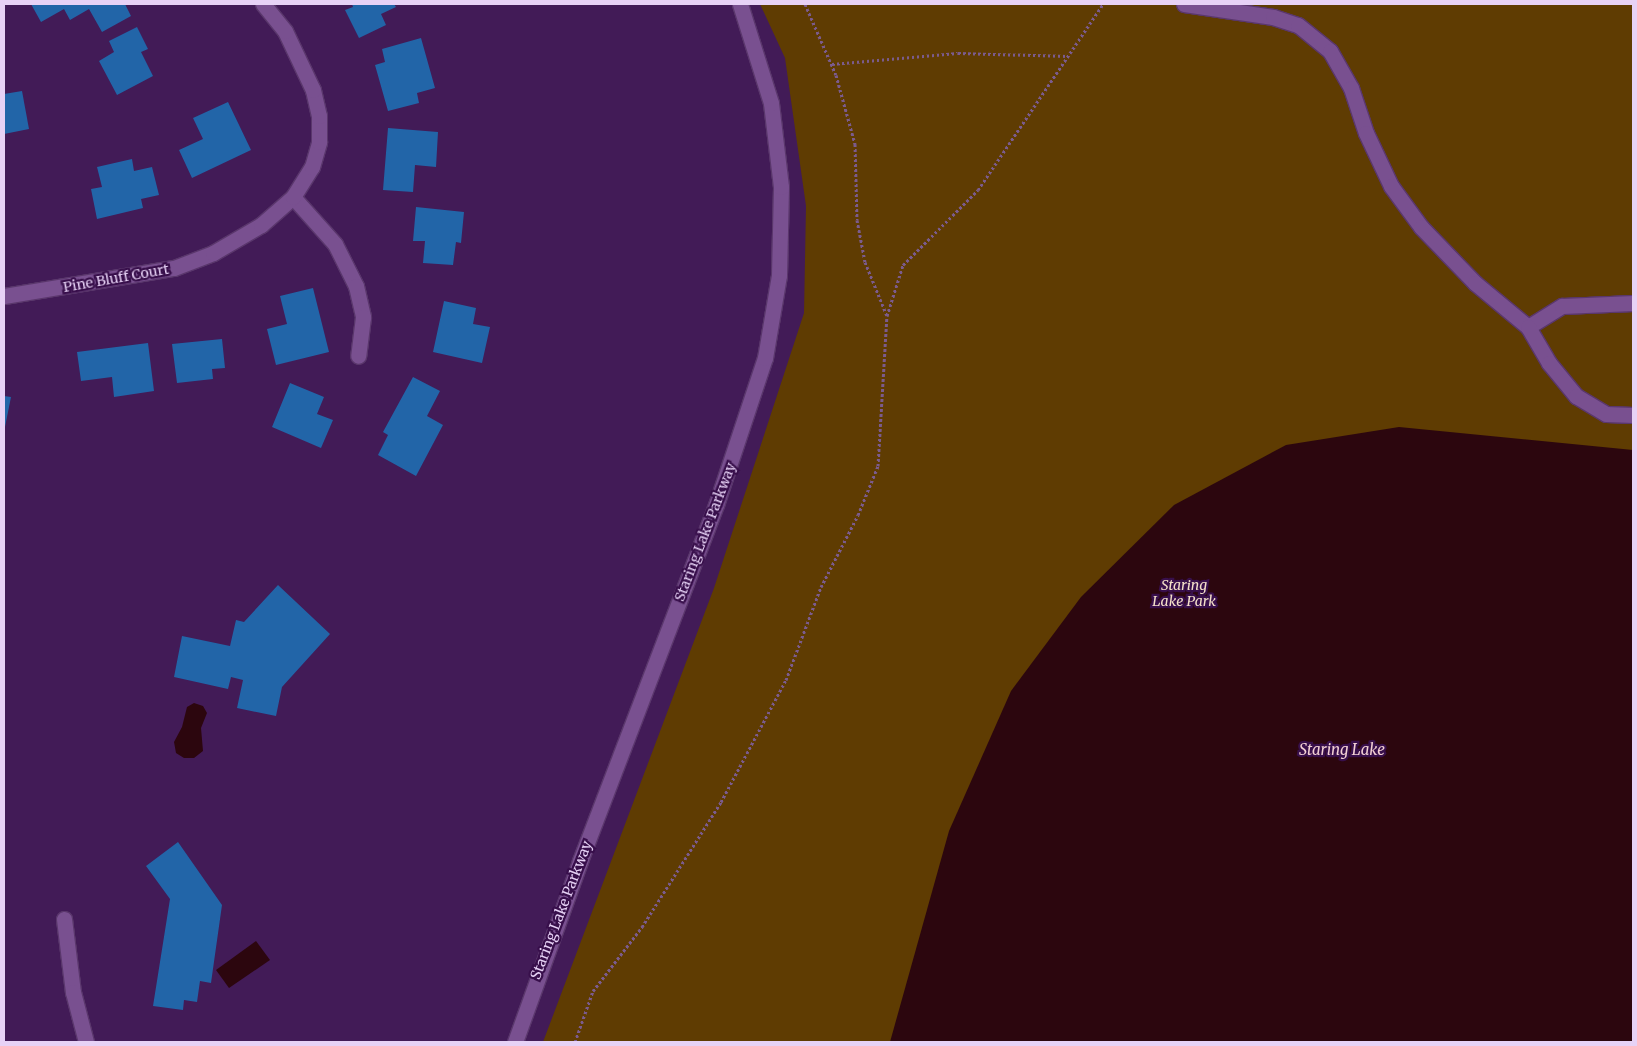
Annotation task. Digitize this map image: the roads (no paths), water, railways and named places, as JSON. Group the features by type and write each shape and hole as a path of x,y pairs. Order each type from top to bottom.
{"street":[{"name":"Pine Bluff Court","path":"4,296 174,268 213,253 261,225 293,197 312,167 319,142 320,116 313,90 285,31 263,4"},
{"name":"Staring Lake Parkway","path":"515,1042 542,960 716,505 765,358 780,274 781,187 771,103 740,4"},
{"path":"1184,4 1273,17 1298,25 1330,51 1351,88 1366,133 1390,186 1421,228 1475,283 1528,327 1549,363 1576,396 1606,414 1633,415"},
{"path":"293,197 335,244 356,286 363,316 358,356"},
{"path":"1528,327 1562,306 1633,303"},
{"path":"64,919 73,992 86,1042"}],"water":[{"name":"Staring Lake","path":"1399,427 1633,450 1633,1042 890,1042 949,831 1011,691 1081,597 1174,505 1286,445"},
{"path":"194,703 203,706 207,713 201,728 203,751 194,758 184,758 176,753 174,742 182,727 187,707"},
{"path":"256,941 270,960 229,988 216,970"}],"park label":[{"name":"Staring Lake Park","path":"1184,594"}]}
